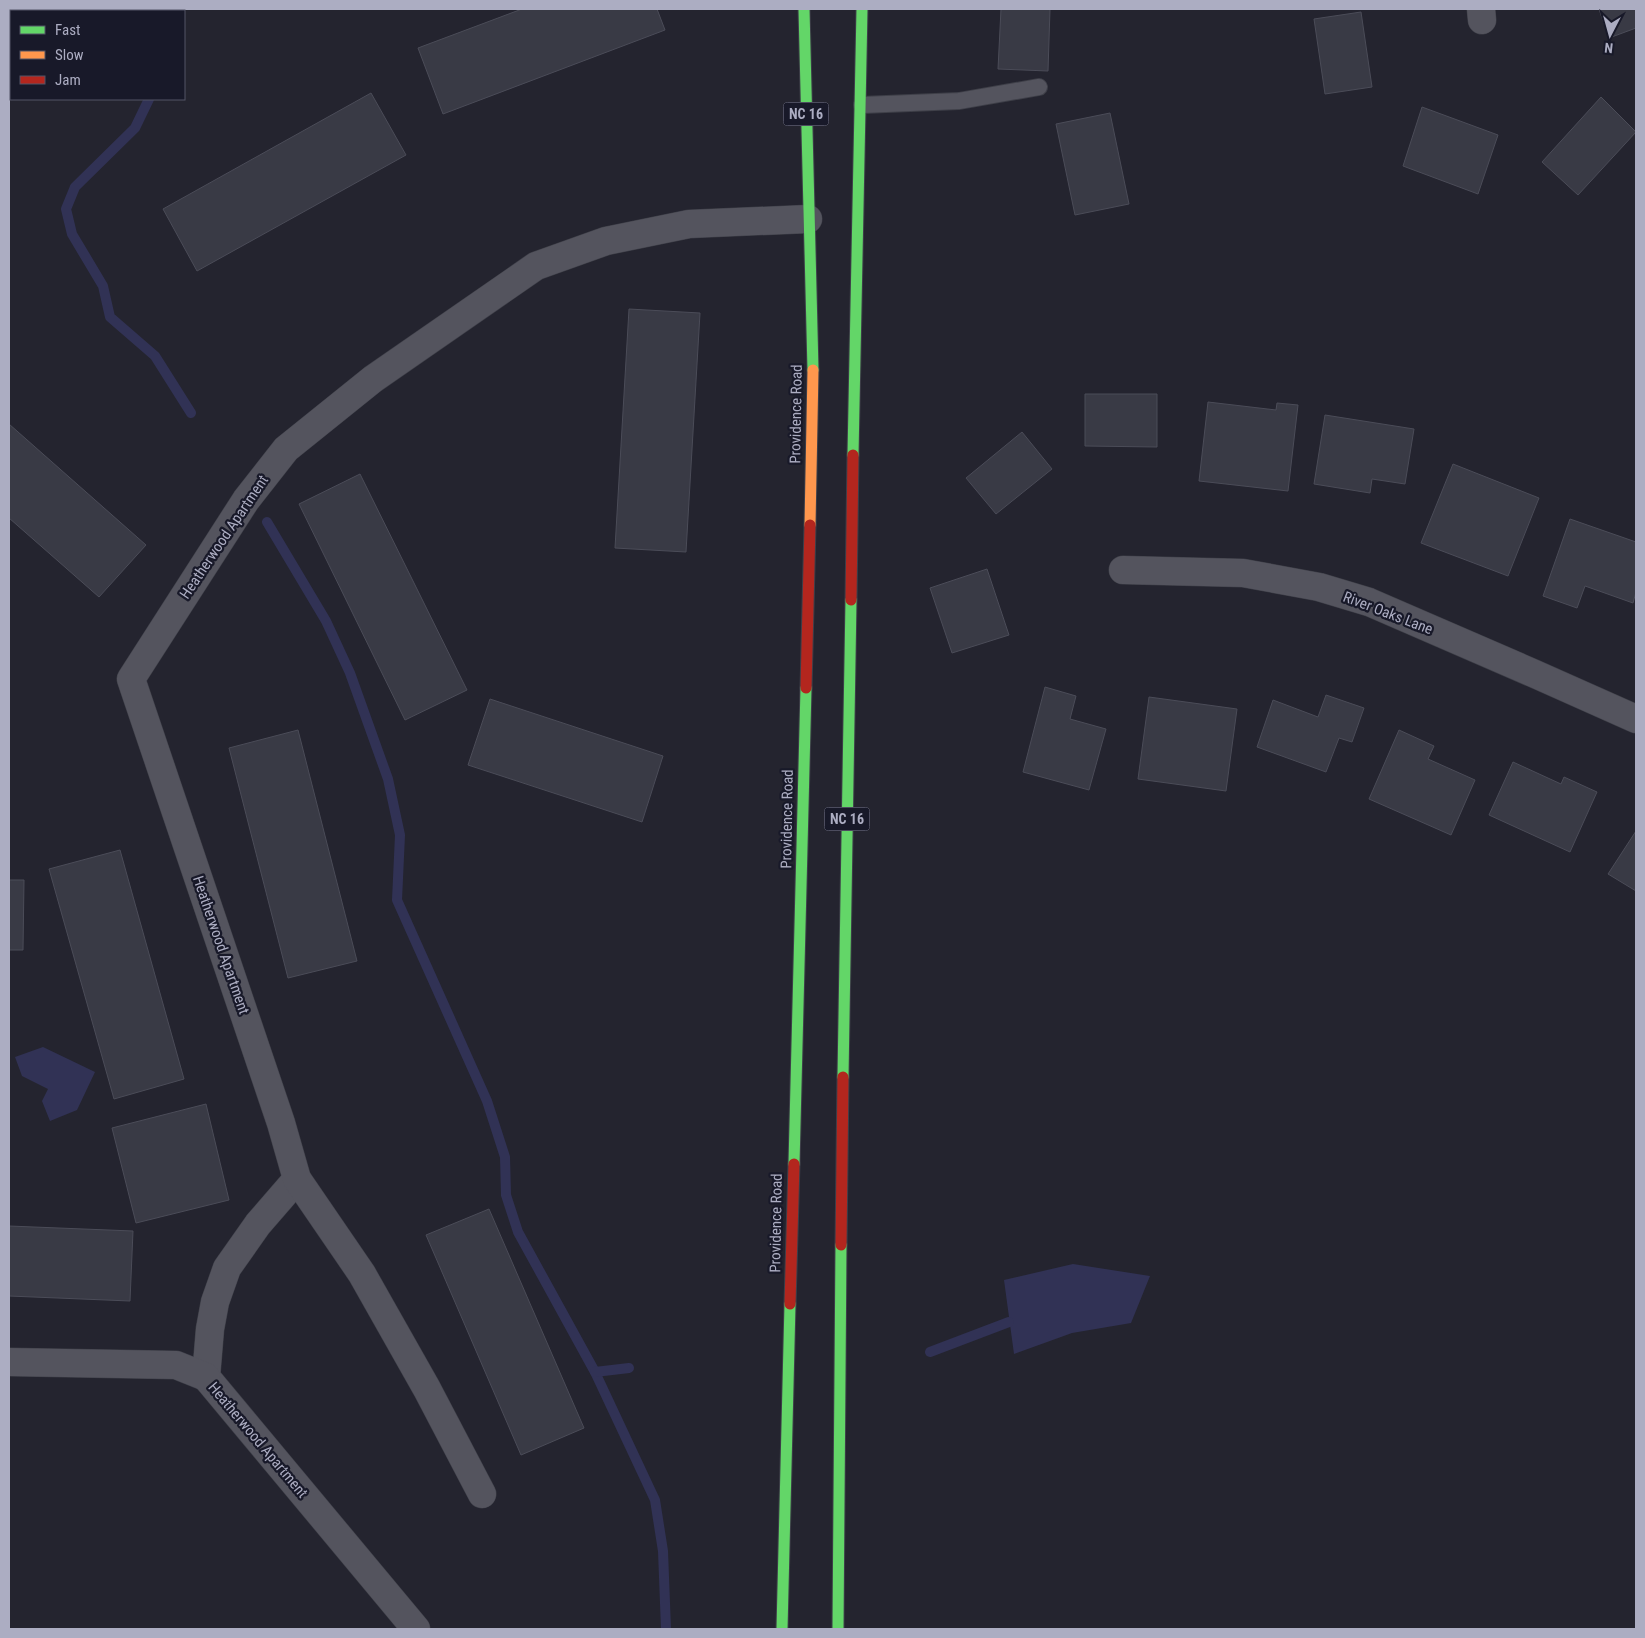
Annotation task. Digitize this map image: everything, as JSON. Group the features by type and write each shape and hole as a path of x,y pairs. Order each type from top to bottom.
{"main road":[{"name":"Providence Road","path":"782,1629 813,389 804,9"},
{"name":"NC 16","path":"838,1629 839,1336 854,393 862,105 862,9"}],"street":[{"name":"Heatherwood Apartment","path":"482,1494 427,1389 362,1274 297,1179 281,1123 131,678 246,500 286,449 373,379 536,266 606,241 689,224 808,219"},
{"name":"River Oaks Lane","path":"1123,570 1243,573 1319,587 1369,602 1636,719"},
{"name":"Heatherwood Apartment","path":"297,1179 258,1224 227,1268 215,1302 210,1329 206,1377 416,1629"},
{"path":"9,1362 176,1365 206,1377"}],"lane":[{"path":"862,105 959,101 1039,87"}],"water":[{"path":"9,9 49,9 10,10 9,42"},
{"path":"43,1047 95,1072 77,1110 50,1121 42,1101 48,1089 22,1076 15,1057"},
{"path":"1073,1264 1150,1276 1131,1323 1072,1333 1014,1354 1004,1280"}],"building":[{"path":"522,9 657,9 665,30 443,114 418,48"},
{"path":"1001,9 1050,9 1048,71 998,69"},
{"path":"1599,9 1636,9 1636,28 1609,38"},
{"path":"1361,12 1372,87 1325,94 1314,19"},
{"path":"371,93 406,155 197,271 163,209"},
{"path":"1601,97 1636,132 1578,195 1542,162"},
{"path":"1422,107 1498,135 1478,194 1403,166"},
{"path":"1110,113 1129,204 1075,215 1056,124"},
{"path":"629,309 700,313 686,552 615,548"},
{"path":"1085,394 1157,394 1157,447 1085,446"},
{"path":"1208,402 1276,410 1277,403 1298,405 1288,491 1199,481"},
{"path":"1325,415 1414,429 1405,484 1372,479 1370,493 1314,484"},
{"path":"9,424 146,545 99,597 9,518"},
{"path":"1022,432 1052,469 996,514 966,478"},
{"path":"1453,464 1539,498 1508,576 1421,543"},
{"path":"360,474 467,690 405,720 299,504"},
{"path":"1570,519 1636,542 1636,592 1633,603 1585,586 1577,608 1543,596"},
{"path":"987,569 1009,635 952,653 930,588"},
{"path":"1045,687 1076,696 1070,719 1106,729 1089,790 1023,772"},
{"path":"1326,695 1364,708 1352,742 1339,738 1326,772 1257,747 1273,700 1318,717"},
{"path":"1149,697 1237,709 1226,791 1138,779"},
{"path":"490,699 663,756 642,822 468,765"},
{"path":"298,730 357,961 288,978 229,748"},
{"path":"1399,730 1434,746 1428,759 1475,780 1451,835 1369,799"},
{"path":"1513,762 1561,784 1564,777 1597,792 1570,852 1489,815"},
{"path":"1636,831 1636,891 1608,874"},
{"path":"120,850 184,1079 114,1099 49,869"},
{"path":"9,880 24,880 23,950 9,950"},
{"path":"206,1104 229,1200 136,1223 112,1128"},
{"path":"489,1209 584,1428 521,1455 426,1235"},
{"path":"9,1226 133,1231 130,1301 9,1296"}],"waterway":[{"path":"149,100 135,128 75,187 66,209 72,234 103,286 110,317 155,356 191,413"},
{"path":"267,522 326,621 350,673 388,779 400,835 397,900 487,1101 505,1157 506,1195 518,1232 595,1372 655,1500 663,1551 666,1629"},
{"path":"930,1352 1009,1322"},
{"path":"595,1372 629,1368"}],"traffic: fast":[{"path":"804,9 813,370"},
{"path":"853,455 862,9"},
{"path":"843,1077 851,600"},
{"path":"794,1164 806,688"},
{"path":"838,1629 841,1245"},
{"path":"782,1629 790,1304"}],"traffic: slow":[{"path":"810,525 813,370"}],"traffic: jam":[{"path":"851,600 853,455"},
{"path":"806,688 810,525"},
{"path":"841,1245 843,1077"},
{"path":"790,1304 794,1164"}]}
